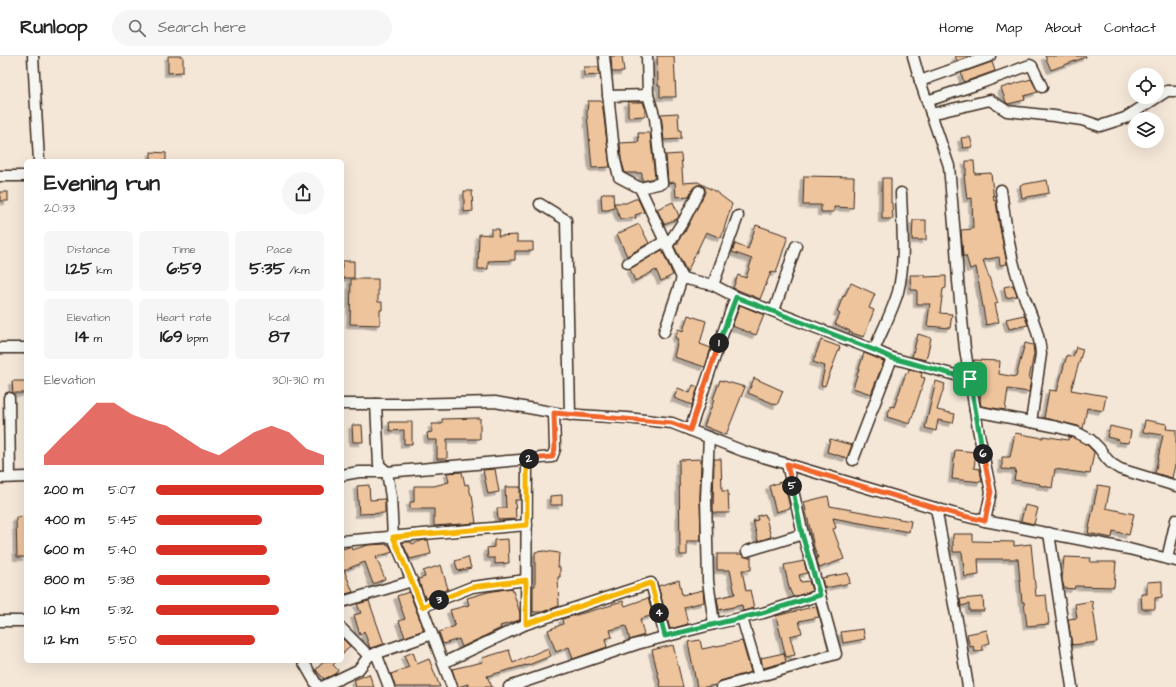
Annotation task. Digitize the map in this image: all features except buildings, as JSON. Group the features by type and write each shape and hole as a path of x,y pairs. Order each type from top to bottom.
{"street":[{"path":"33,56 38,159"},
{"path":"604,56 615,160 619,177 640,188 682,278 664,332"},
{"path":"640,188 662,183 655,118 648,95 647,56"},
{"path":"913,56 949,166 965,349 975,411 991,492 985,521"},
{"path":"920,81 984,57"},
{"path":"927,101 1030,65 1032,66 1042,87"},
{"path":"931,114 990,100 1007,111 1082,120 1100,126 1125,118 1167,91 1176,91"},
{"path":"608,96 648,95"},
{"path":"0,176 24,176"},
{"path":"1001,190 1016,273 1037,331 1041,347 1031,422"},
{"path":"628,263 666,244 684,220 699,191"},
{"path":"874,350 898,293 901,278 903,264 901,193"},
{"path":"540,204 566,220 570,415"},
{"path":"713,285 738,216"},
{"path":"774,311 796,246"},
{"path":"682,278 713,285 736,297 892,358 970,379"},
{"path":"690,430 736,297"},
{"path":"0,348 24,348"},
{"path":"853,460 892,358"},
{"path":"9,398 5,477 24,476"},
{"path":"344,404 495,402 570,415 627,418 672,423 743,451 936,508 985,521 1129,549 1171,560 1176,520"},
{"path":"376,404 379,465 387,472 391,497 393,537 422,607 452,687"},
{"path":"975,411 1058,427 1086,437 1099,448 1112,464 1120,469 1176,486"},
{"path":"344,474 387,472 552,457 555,449 554,413"},
{"path":"709,437 706,498 708,582 714,624"},
{"path":"526,624 527,460"},
{"path":"722,687 836,654 802,534 787,464"},
{"path":"936,508 968,687"},
{"path":"344,541 527,525"},
{"path":"747,551 802,534"},
{"path":"1049,534 1072,687"},
{"path":"422,607 472,587 526,580"},
{"path":"344,601 412,582"},
{"path":"443,663 526,624 651,583 665,636"},
{"path":"508,687 637,644 778,609 820,595"},
{"path":"742,618 759,676"},
{"path":"0,621 24,621"},
{"path":"344,630 372,655 389,687"},
{"path":"322,687 358,670 372,655 432,634"},
{"path":"304,663 318,687"}],"route":[{"path":"736,297 892,358 970,379 978,429 991,492 985,521 952,513 787,464 802,534 820,595 762,613 665,636 651,583 526,624 526,580 472,587 422,607 393,537 527,525 527,460 552,457 555,449 554,413 672,423 690,430 736,297"}]}
